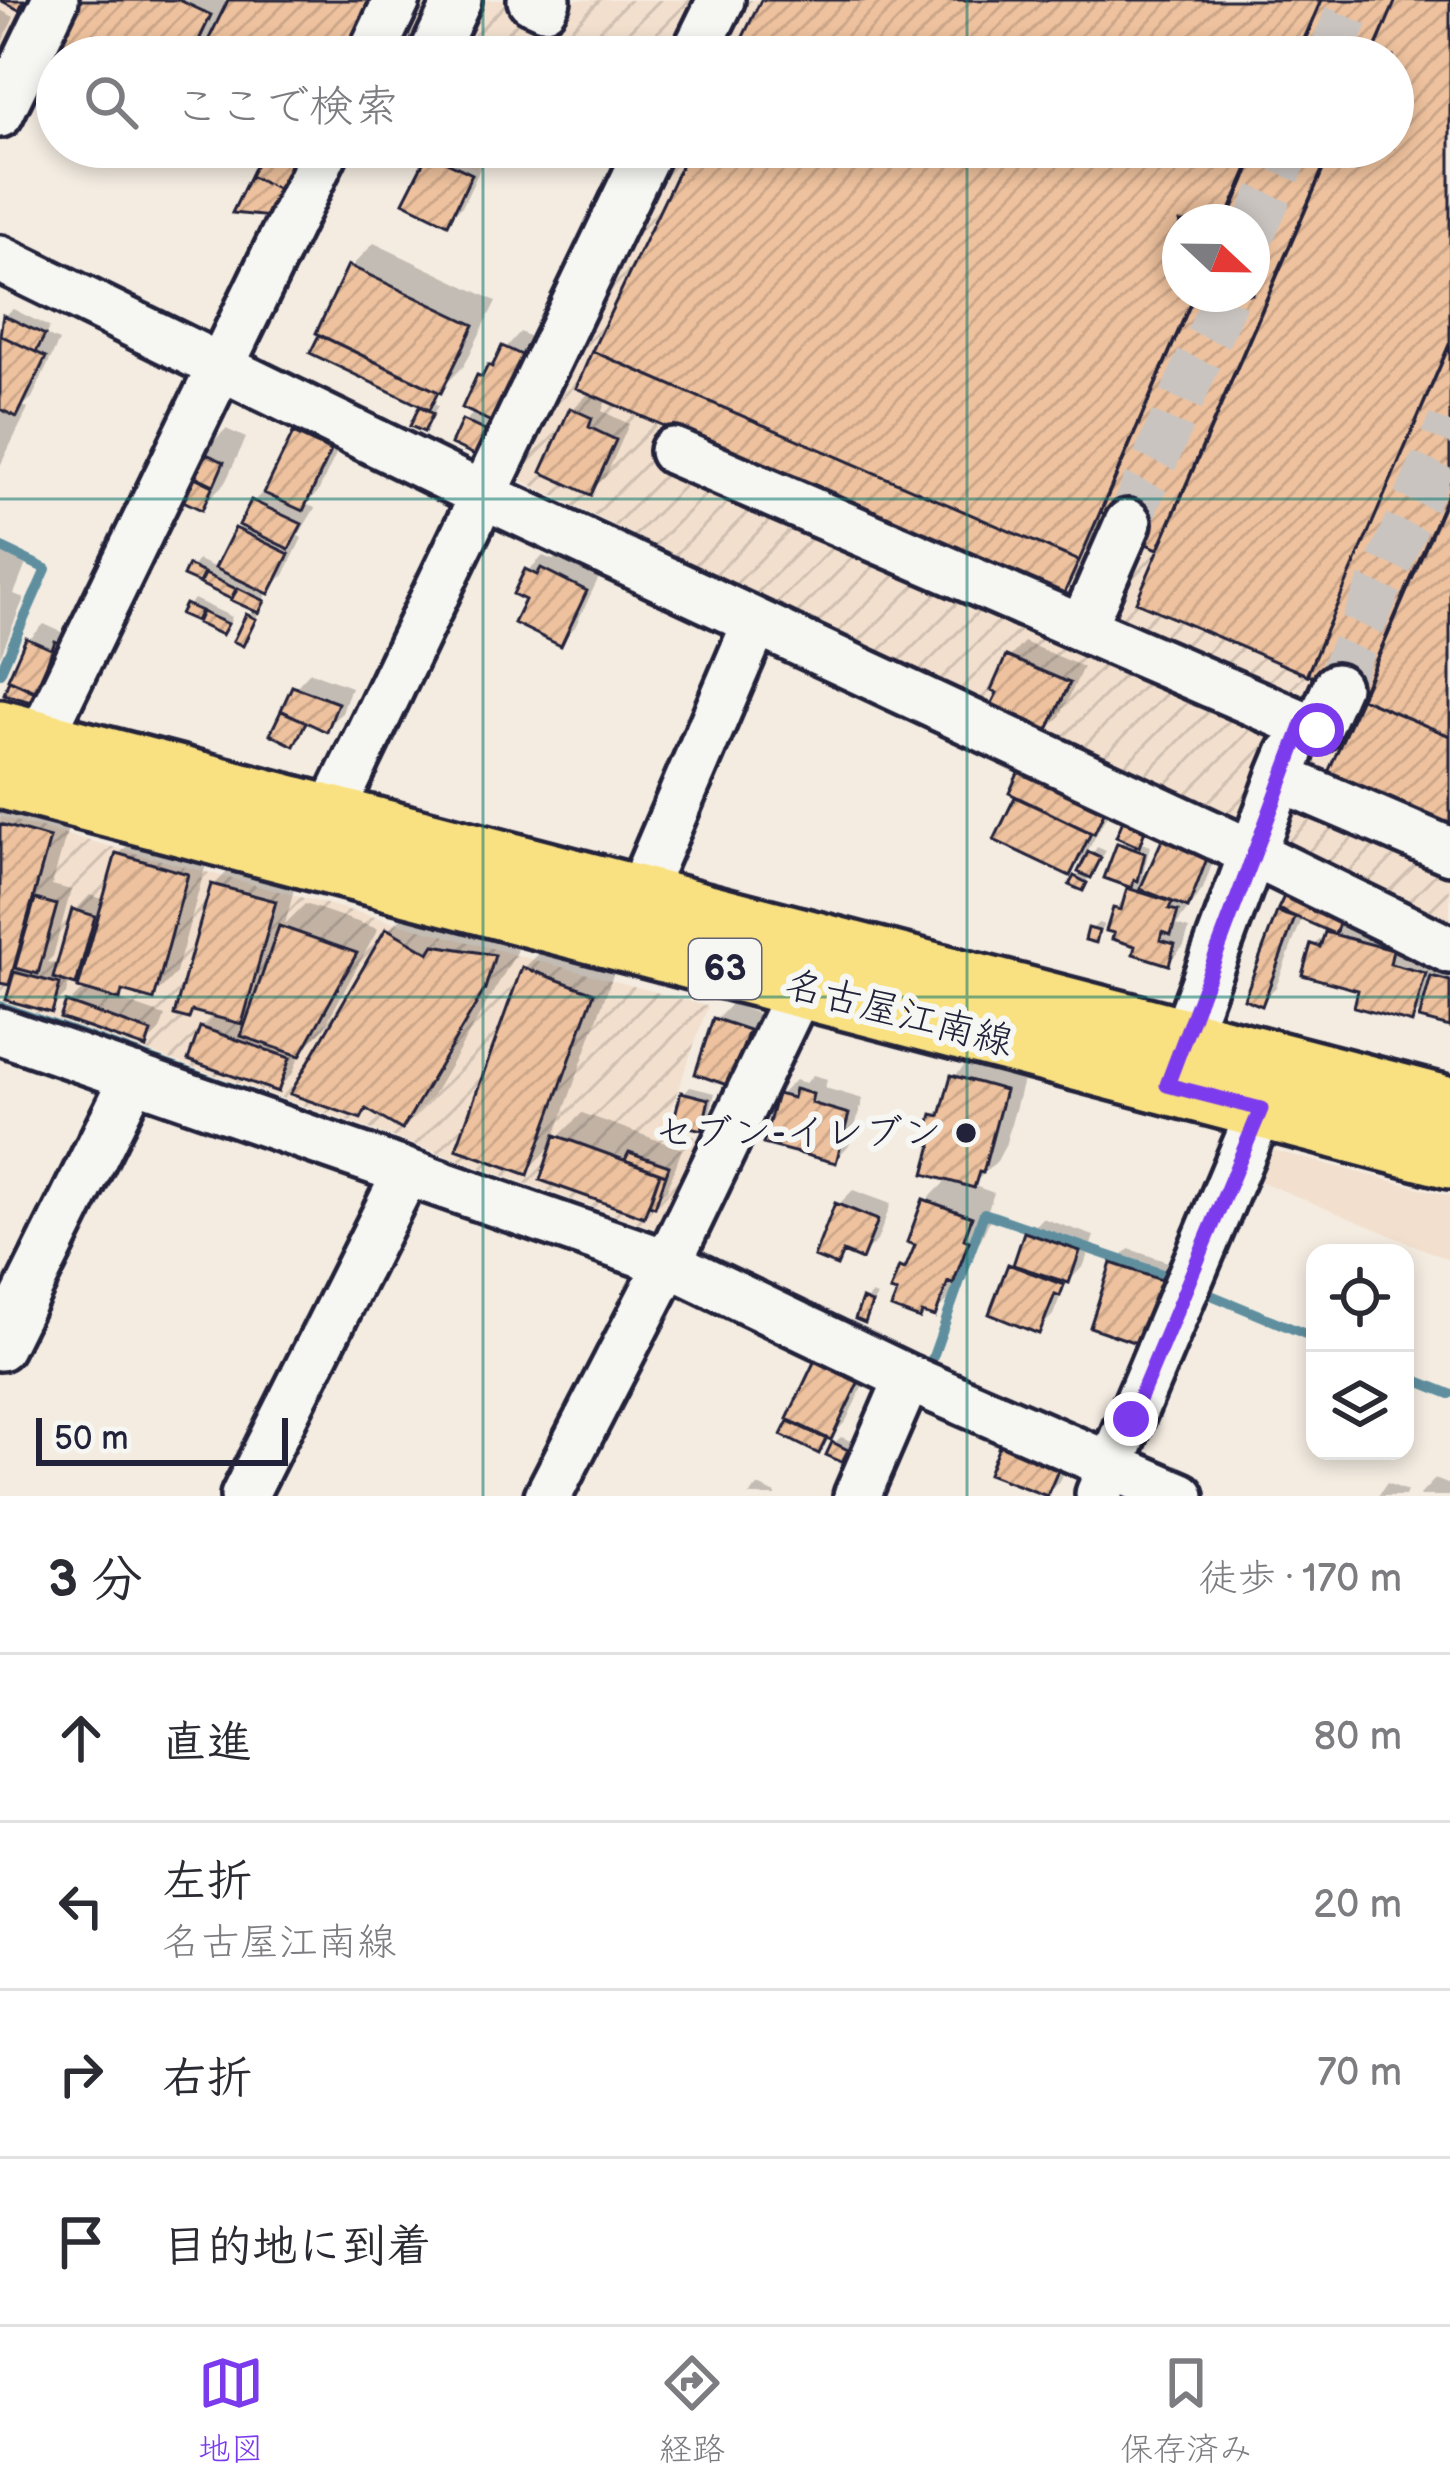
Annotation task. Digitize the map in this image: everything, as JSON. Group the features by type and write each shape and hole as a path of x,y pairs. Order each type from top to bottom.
{"main road":[{"name":"名古屋江南線","path":"20,734 639,895 1176,1061 1261,1109 1450,1159"},
{"name":"名古屋江南線","path":"0,779 800,988 1176,1061 1450,1106"}],"street":[{"path":"38,36 55,0"},
{"path":"380,36 398,0"},
{"path":"441,36 458,0"},
{"path":"531,0 544,6 547,0"},
{"path":"703,36 721,0"},
{"path":"0,114 36,39"},
{"path":"20,734 221,368 317,168"},
{"path":"330,815 640,168"},
{"path":"0,260 483,495 1450,950"},
{"path":"673,451 1317,730 1336,687"},
{"path":"1082,628 1127,523"},
{"path":"639,895 756,622"},
{"path":"1176,1061 1303,724"},
{"path":"1280,778 1450,851"},
{"path":"548,1496 668,1263 800,988"},
{"path":"0,1030 668,1263 908,1378 1104,1482 1181,1496"},
{"path":"0,1348 134,1077"},
{"path":"1104,1482 1261,1109"},
{"path":"244,1496 406,1173"},
{"path":"857,1496 908,1378"}],"shaded area":[{"path":"0,0 40,0 0,84"},
{"path":"415,0 707,0 690,36 398,36"},
{"path":"749,0 1450,0 1450,934 517,478 515,464 664,168 1414,168 1414,36 731,36"},
{"path":"0,817 708,1006 665,1126 710,1142 665,1232 0,1000"},
{"path":"1260,1147 1450,1196 1450,1260 1414,1244 1248,1176"}],"building":[{"path":"0,0 24,0 19,10"},
{"path":"77,0 179,0 211,15 201,36 60,36"},
{"path":"228,0 378,0 360,36 210,36"},
{"path":"761,0 1321,0 1305,36 743,36"},
{"path":"1322,0 1396,0 1380,36 1307,36"},
{"path":"1396,0 1450,0 1450,342 1307,675 1136,602 1262,312 1270,312 1270,293 1324,168 1414,168 1414,36 1381,36"},
{"path":"254,168 296,168 284,192 250,176"},
{"path":"420,168 459,168 472,174 448,224 403,202"},
{"path":"680,168 1248,168 1233,204 1162,204 1162,312 1186,312 1079,561 592,351"},
{"path":"1250,168 1323,168 1270,290 1270,204 1235,204"},
{"path":"250,176 284,192 272,217 232,213"},
{"path":"348,265 474,325 441,393 316,333"},
{"path":"1187,312 1261,312 1158,549 1139,541 1143,530 1101,512"},
{"path":"3,315 45,335 36,352 0,335"},
{"path":"0,335 46,357 17,417 0,409"},
{"path":"319,335 438,392 429,410 310,353"},
{"path":"1450,344 1450,488 1360,697 1307,674"},
{"path":"502,346 530,359 498,425 462,408 477,375 482,377 488,365 492,367"},
{"path":"592,351 1079,561 1062,598 576,388"},
{"path":"419,407 433,414 424,432 410,426"},
{"path":"570,408 592,418 589,427 616,440 591,495 541,472"},
{"path":"462,420 487,432 475,455 451,444"},
{"path":"293,433 331,451 303,511 264,493"},
{"path":"200,451 224,462 214,485 189,473"},
{"path":"188,474 213,486 202,510 177,498"},
{"path":"1450,491 1450,736 1361,698"},
{"path":"251,500 302,524 289,549 239,525"},
{"path":"235,528 289,554 269,594 215,568"},
{"path":"188,565 204,573 199,583 183,576"},
{"path":"541,568 587,591 561,646 514,623 525,600 513,594 525,569 537,575"},
{"path":"205,574 236,589 231,599 200,584"},
{"path":"238,588 265,601 259,613 231,600"},
{"path":"185,604 201,611 196,621 180,614"},
{"path":"202,612 228,624 222,635 197,623"},
{"path":"246,614 256,619 243,646 233,641"},
{"path":"26,638 53,650 35,691 8,679"},
{"path":"55,641 64,645 48,682 42,679"},
{"path":"1006,656 1070,683 1045,736 989,709 997,693 991,690"},
{"path":"9,680 41,692 34,703 4,694"},
{"path":"292,686 338,703 327,732 281,710"},
{"path":"1361,698 1450,736 1450,830 1326,777"},
{"path":"281,711 306,722 294,746 270,734"},
{"path":"1020,769 1105,810 1094,834 1009,793"},
{"path":"1015,797 1091,833 1070,876 994,840"},
{"path":"1125,816 1147,825 1139,847 1116,837"},
{"path":"0,824 50,838 9,985 0,983"},
{"path":"1163,838 1208,856 1188,908 1140,889"},
{"path":"1117,843 1145,853 1132,888 1104,878"},
{"path":"1088,852 1101,858 1091,878 1078,872"},
{"path":"116,853 188,874 154,1000 122,991 120,1000 78,988"},
{"path":"1074,876 1087,883 1083,891 1069,885"},
{"path":"211,884 276,901 242,1024 192,1011 189,1019 174,1015"},
{"path":"1127,888 1172,902 1169,909 1178,911 1171,935 1162,932 1160,940 1175,944 1169,965 1133,954 1135,946 1112,939 1114,933 1106,931 1113,908 1121,910"},
{"path":"1287,890 1343,914 1335,934 1278,909"},
{"path":"35,899 57,905 38,974 15,968"},
{"path":"72,909 95,916 76,985 53,978"},
{"path":"1277,912 1295,918 1262,1006 1244,999"},
{"path":"279,926 357,953 300,1056 241,1036"},
{"path":"386,928 429,953 434,945 495,955 485,989 402,1130 366,1109 361,1119 290,1094"},
{"path":"1088,928 1099,931 1096,943 1085,940"},
{"path":"1325,932 1393,950 1390,964 1426,973 1412,1023 1354,1007 1358,990 1302,975 1311,944 1320,947"},
{"path":"522,967 594,993 528,1175 456,1149"},
{"path":"14,972 60,984 52,1013 6,1000"},
{"path":"1431,976 1450,981 1450,1027 1419,1019"},
{"path":"66,1002 151,1032 146,1048 60,1018"},
{"path":"713,1018 749,1030 730,1086 695,1074"},
{"path":"200,1027 290,1058 278,1092 188,1060"},
{"path":"951,1075 1005,1090 983,1173 979,1172 974,1188 924,1174 932,1145 924,1143 932,1114 940,1116"},
{"path":"795,1089 813,1094 811,1103 849,1114 836,1163 763,1144 777,1094 793,1098"},
{"path":"681,1092 709,1099 702,1130 673,1123"},
{"path":"555,1135 660,1173 644,1217 540,1180"},
{"path":"629,1152 669,1166 666,1175 625,1160"},
{"path":"660,1173 666,1175 655,1207 649,1205"},
{"path":"923,1199 972,1217 964,1239 969,1241 953,1284 948,1282 935,1317 922,1313 920,1319 891,1308 897,1293 890,1291 915,1245 907,1242"},
{"path":"835,1203 878,1220 862,1260 843,1252 837,1266 814,1257"},
{"path":"1024,1232 1080,1251 1069,1283 1013,1265"},
{"path":"1111,1263 1167,1282 1145,1346 1090,1327"},
{"path":"1008,1264 1064,1285 1060,1296 1055,1294 1039,1334 989,1314"},
{"path":"862,1299 872,1303 865,1323 855,1319"},
{"path":"815,1360 859,1381 831,1440 787,1419"},
{"path":"788,1421 826,1439 819,1454 781,1435"},
{"path":"832,1442 848,1450 842,1462 826,1455"},
{"path":"1000,1443 1059,1468 1047,1496 988,1474"}],"waterway":[{"path":"0,547 46,569 0,673"},
{"path":"0,1006 309,1115"},
{"path":"925,1365 929,1368 984,1213 1174,1278"},
{"path":"1199,1290 1306,1334"},
{"path":"1414,1380 1450,1394"}],"tunnel":[{"path":"1338,36 1354,0"},
{"path":"1265,204 1281,168"},
{"path":"1128,523 1219,312"},
{"path":"1336,687 1450,423"}],"place":[{"name":"セブン-イレブン","path":"966,1133"}],"route":[{"path":"1131,1419 1261,1109 1167,1085 1280,778 1303,724 1317,730"}]}
